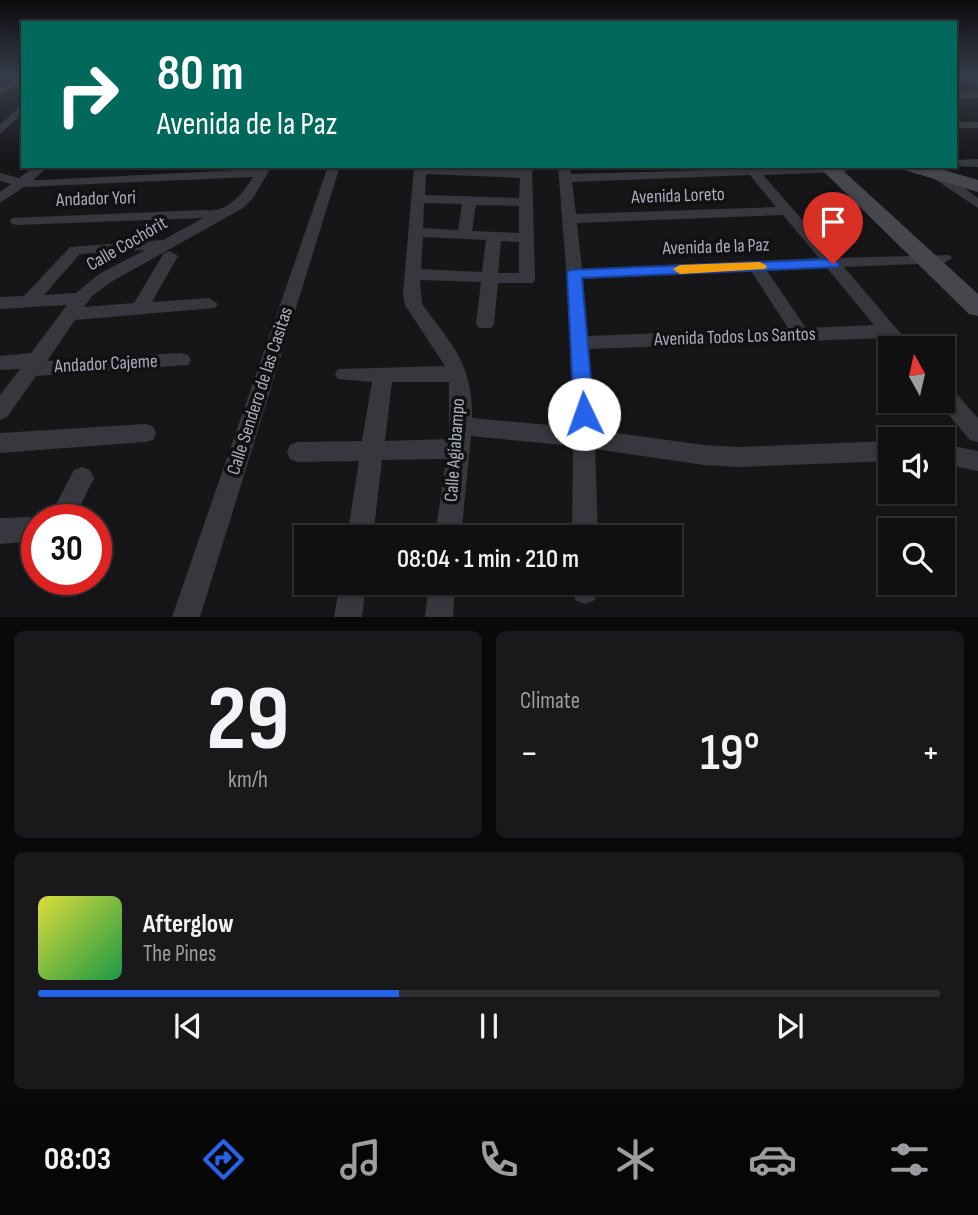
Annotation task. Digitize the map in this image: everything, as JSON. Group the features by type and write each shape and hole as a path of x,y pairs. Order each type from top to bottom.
{"street":[{"path":"4,127 21,109"},
{"path":"957,125 978,125"},
{"path":"957,164 978,163"},
{"path":"0,199 40,168"},
{"path":"103,181 117,168"},
{"name":"Calle Sendero de las Casitas","path":"186,617 333,168"},
{"path":"412,274 527,279 526,170 420,168"},
{"name":"Calle Agiabampo","path":"420,168 412,274 414,305 458,374 460,426 449,525"},
{"path":"585,525 581,343 565,172 754,172 819,168"},
{"path":"836,168 935,259 978,307"},
{"path":"934,168 978,180"},
{"path":"934,168 978,186"},
{"path":"934,168 978,204"},
{"path":"0,177 21,183 103,181 188,172 264,170"},
{"name":"Calle Cochórit","path":"0,411 74,307 105,278 168,250 244,201 264,170"},
{"path":"754,172 893,336"},
{"path":"418,199 526,202"},
{"path":"464,235 470,201"},
{"name":"Avenida Loreto","path":"569,219 788,211"},
{"name":"Andador Yori","path":"16,221 203,214 219,217"},
{"path":"416,232 527,238"},
{"path":"485,324 494,237"},
{"path":"28,302 75,250 168,250 139,309"},
{"path":"935,259 978,289"},
{"name":"Avenida de la Paz","path":"575,274 935,259"},
{"path":"756,266 801,334"},
{"path":"0,303 28,302 139,309 209,304"},
{"name":"Avenida Todos Los Santos","path":"581,343 889,331"},
{"name":"Andador Cajeme","path":"0,363 181,360"},
{"path":"345,374 458,374"},
{"path":"362,525 383,374"},
{"path":"956,408 978,433"},
{"path":"460,426 585,438 704,455 738,457 878,452"},
{"path":"0,443 145,433"},
{"path":"298,452 457,449"},
{"path":"955,456 978,461"},
{"path":"68,504 82,478"},
{"path":"1,533 21,531"},
{"path":"348,617 351,595"},
{"path":"439,617 441,595"}],"slow traffic":[{"path":"680,269 760,266"}],"route":[{"path":"584,414 575,274 833,264"}]}
